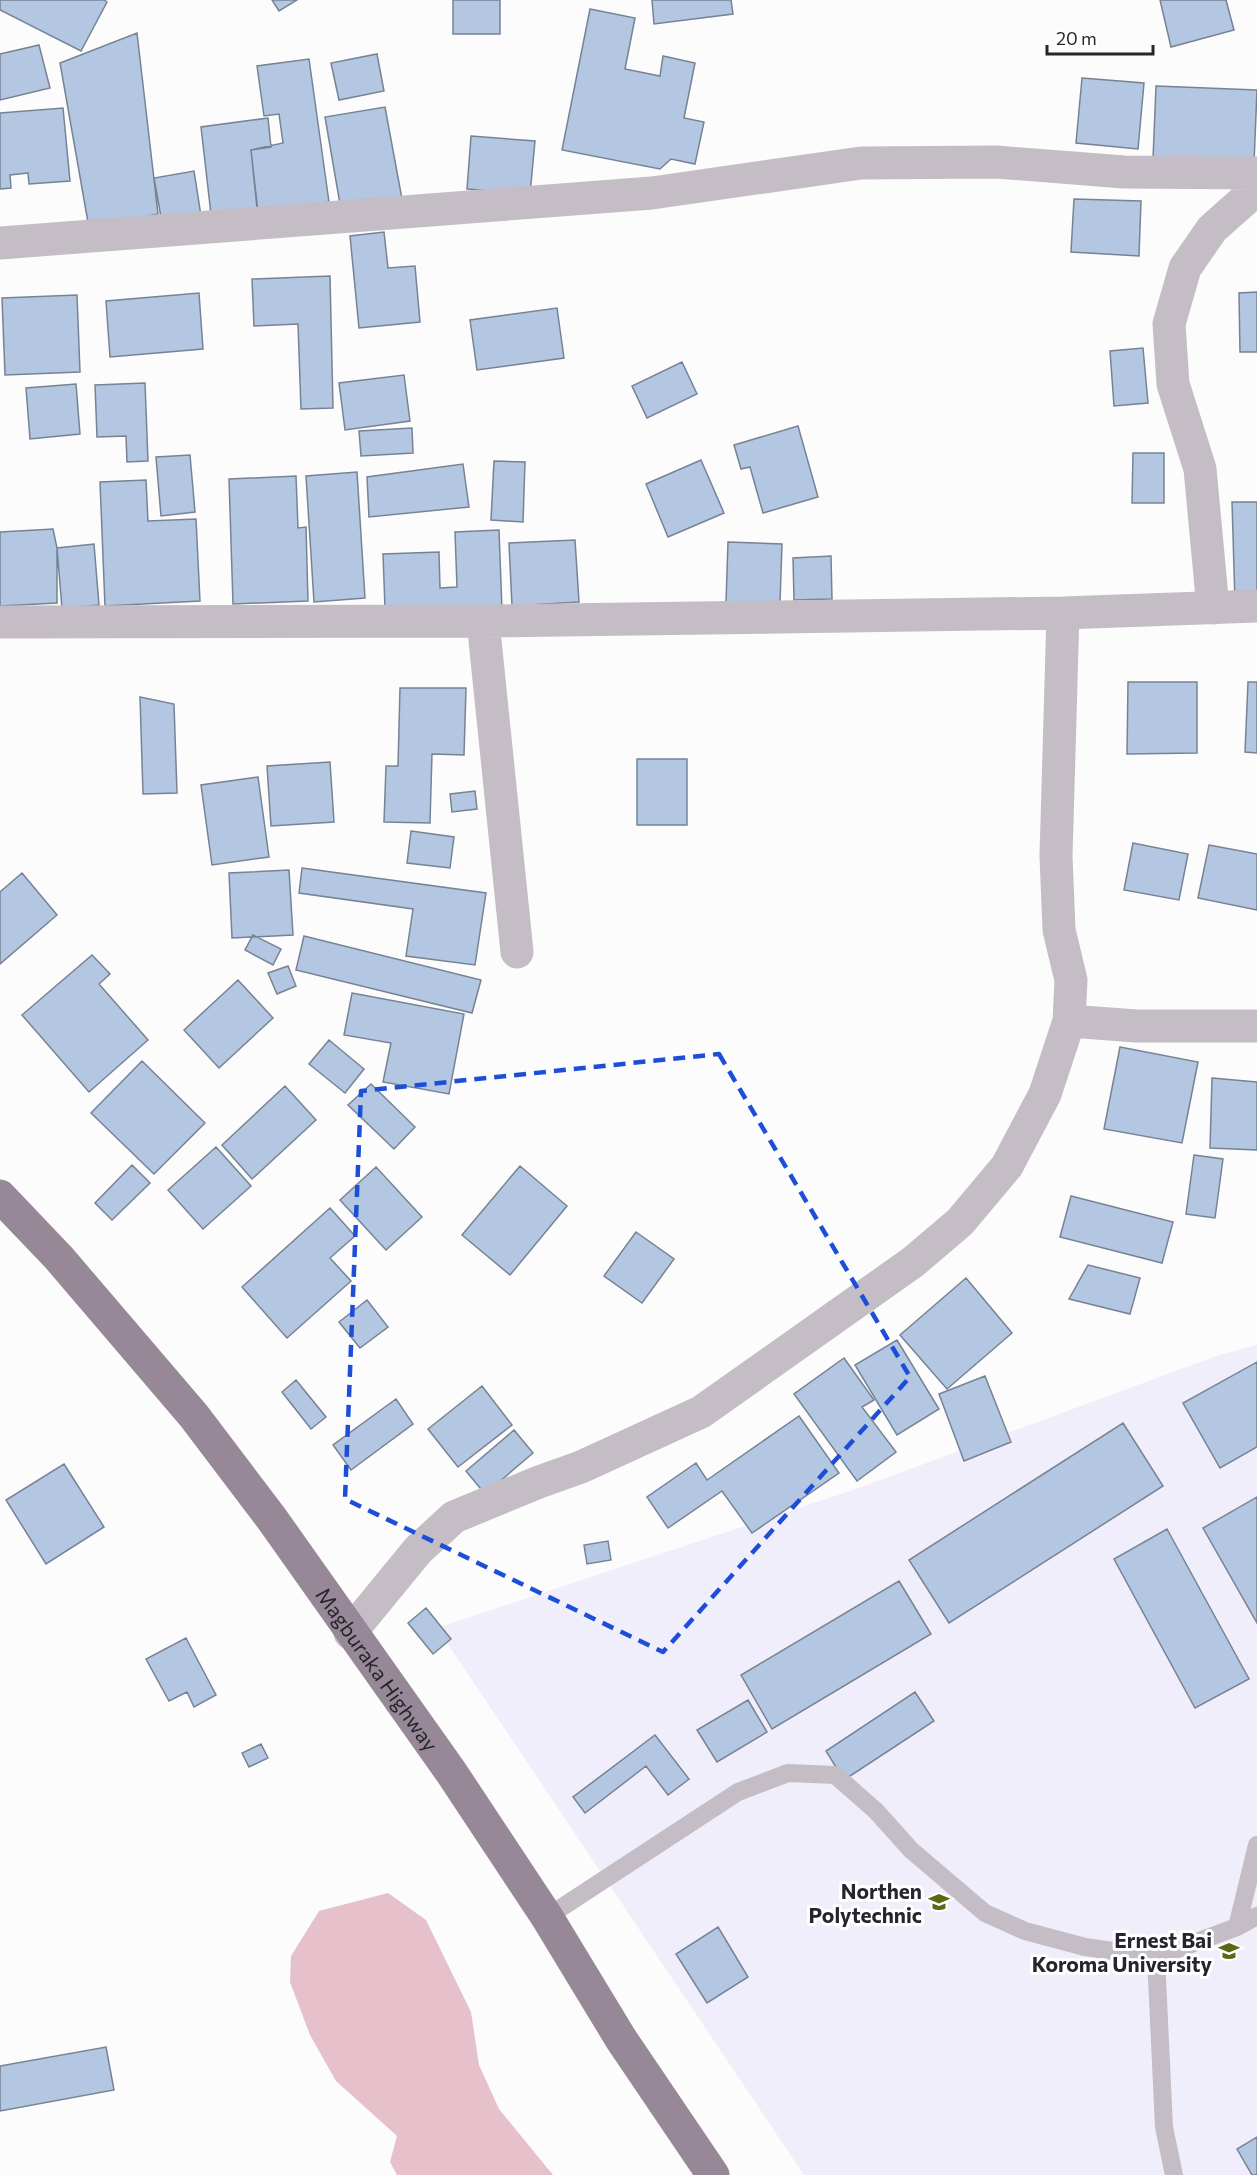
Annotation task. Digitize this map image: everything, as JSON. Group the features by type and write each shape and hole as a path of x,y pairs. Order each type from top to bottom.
{"main road":[{"name":"Magburaka Highway","path":"0,1196 59,1258 194,1416 272,1519 350,1633 451,1772 547,1917 621,2039 713,2175"}],"street":[{"path":"0,243 652,193 861,163 996,162 1124,172 1257,173"},
{"path":"1213,608 1200,469 1173,384 1169,324 1185,268 1212,229 1257,189"},
{"path":"0,622 483,621 1063,613 1257,606"},
{"path":"350,1633 418,1550 454,1517 581,1467 701,1412 929,1249 960,1222 1007,1166 1045,1094 1070,1021 1071,980 1059,930 1056,856 1063,613"},
{"path":"483,621 517,952"},
{"path":"1070,1021 1136,1026 1257,1026"}],"lane":[{"path":"547,1917 738,1792 788,1773 835,1775 876,1811 911,1850 985,1913 1024,1931 1075,1944 1156,1957 1236,1927 1257,1916"},
{"path":"1236,1927 1257,1845"},
{"path":"1156,1957 1164,2127 1174,2175"}],"highlighted area":[{"path":"719,1054 910,1377 663,1652 345,1499 361,1091"}],"shaded area":[{"name":"Northen Polytechnic","path":"1257,1345 1257,2175 804,2175 437,1628 856,1489 1219,1355"},
{"path":"388,1893 426,1920 471,2012 479,2065 499,2109 553,2175 397,2175 390,2162 397,2136 336,2081 310,2035 290,1982 291,1956 319,1911"}],"building":[{"path":"0,0 104,0 107,2 81,51 0,10"},
{"path":"272,0 297,0 279,11"},
{"path":"453,0 500,0 500,34 453,34"},
{"path":"652,0 731,0 733,14 654,24"},
{"path":"1160,0 1226,0 1234,30 1171,47"},
{"path":"590,9 635,18 625,69 660,76 663,56 695,63 684,118 704,122 695,164 671,159 660,169 562,150"},
{"path":"137,33 158,214 89,228 60,63"},
{"path":"39,45 50,88 0,100 0,54"},
{"path":"377,54 384,91 339,100 331,63"},
{"path":"309,59 329,202 258,212 251,150 283,143 279,114 264,116 257,66"},
{"path":"1082,78 1144,83 1138,149 1076,143"},
{"path":"1156,86 1257,90 1254,163 1153,159"},
{"path":"385,107 402,199 341,210 325,117"},
{"path":"63,108 70,181 29,184 28,173 10,175 11,188 0,189 0,113"},
{"path":"268,118 271,147 251,150 258,218 212,223 201,127"},
{"path":"471,136 535,141 530,194 467,189"},
{"path":"194,171 201,216 162,223 154,178"},
{"path":"1074,199 1141,201 1139,256 1071,252"},
{"path":"384,232 388,268 415,266 420,322 359,328 350,236"},
{"path":"330,276 333,408 301,409 298,324 254,326 252,279"},
{"path":"1257,292 1257,352 1240,352 1239,293"},
{"path":"199,293 203,349 110,357 106,301"},
{"path":"77,295 80,372 5,375 2,298"},
{"path":"557,308 564,358 477,370 470,320"},
{"path":"1143,348 1148,403 1114,406 1110,351"},
{"path":"682,362 697,394 647,418 632,386"},
{"path":"404,375 410,421 345,430 339,383"},
{"path":"145,383 148,461 127,462 126,436 97,437 95,385"},
{"path":"76,384 80,434 30,439 26,388"},
{"path":"798,426 818,497 763,513 750,467 741,469 734,445"},
{"path":"412,428 413,453 361,456 359,431"},
{"path":"1133,453 1164,453 1164,503 1132,503"},
{"path":"190,455 195,512 161,516 156,457"},
{"path":"701,460 724,513 668,537 646,484"},
{"path":"494,461 525,462 523,522 491,520"},
{"path":"463,464 469,507 369,517 367,477"},
{"path":"357,472 365,598 314,602 306,476"},
{"path":"296,476 298,528 306,527 308,601 233,604 229,479"},
{"path":"146,480 148,521 196,519 200,601 105,606 100,482"},
{"path":"1232,502 1257,502 1257,601 1235,602"},
{"path":"53,529 57,548 57,603 0,606 0,532"},
{"path":"499,530 502,610 385,608 383,554 439,552 440,588 457,587 455,532"},
{"path":"575,540 579,602 512,606 509,543"},
{"path":"728,542 782,544 780,603 726,602"},
{"path":"94,544 99,605 62,608 57,548"},
{"path":"831,556 832,599 794,600 793,558"},
{"path":"1128,682 1197,682 1197,753 1127,754"},
{"path":"1248,682 1257,682 1257,753 1245,752"},
{"path":"400,688 466,688 464,755 432,754 430,823 384,822 386,766 398,766"},
{"path":"140,697 174,704 177,793 143,794"},
{"path":"637,759 687,759 687,825 637,825"},
{"path":"330,762 334,822 271,826 267,766"},
{"path":"258,777 269,857 212,865 201,785"},
{"path":"475,791 477,809 452,812 450,794"},
{"path":"411,831 454,837 450,868 407,863"},
{"path":"1133,843 1188,854 1179,900 1124,890"},
{"path":"1209,845 1257,854 1257,910 1198,898"},
{"path":"302,868 486,893 475,965 406,956 413,909 299,893"},
{"path":"289,870 293,935 232,938 229,873"},
{"path":"22,873 57,915 0,964 0,892"},
{"path":"253,935 281,949 273,965 245,950"},
{"path":"304,936 481,980 472,1013 296,970"},
{"path":"92,955 110,974 99,984 148,1040 89,1092 22,1015"},
{"path":"288,966 296,986 277,994 268,973"},
{"path":"238,980 273,1018 219,1068 184,1030"},
{"path":"352,993 464,1014 449,1094 383,1082 391,1043 344,1035"},
{"path":"329,1040 364,1069 345,1093 309,1064"},
{"path":"1120,1047 1198,1062 1182,1143 1104,1129"},
{"path":"142,1061 205,1123 154,1174 91,1113"},
{"path":"1212,1078 1257,1082 1257,1150 1210,1148"},
{"path":"371,1084 415,1127 394,1149 348,1105"},
{"path":"285,1086 316,1120 252,1179 222,1145"},
{"path":"216,1147 251,1186 203,1229 168,1190"},
{"path":"1194,1155 1223,1159 1215,1218 1186,1214"},
{"path":"132,1165 150,1183 112,1220 95,1203"},
{"path":"520,1166 567,1206 510,1275 462,1235"},
{"path":"376,1167 422,1217 386,1250 340,1200"},
{"path":"1071,1196 1173,1222 1162,1263 1060,1237"},
{"path":"330,1208 355,1236 330,1258 351,1281 287,1338 242,1287"},
{"path":"636,1232 674,1259 642,1303 604,1276"},
{"path":"1088,1265 1140,1278 1130,1314 1069,1299"},
{"path":"966,1278 1012,1333 947,1389 900,1335"},
{"path":"367,1300 388,1327 360,1348 339,1322"},
{"path":"897,1340 939,1409 897,1435 855,1365"},
{"path":"844,1358 874,1400 862,1407 896,1452 857,1481 794,1394"},
{"path":"1257,1362 1257,1447 1220,1468 1183,1403"},
{"path":"985,1376 1011,1442 964,1461 939,1394"},
{"path":"296,1380 326,1417 311,1429 282,1392"},
{"path":"482,1386 512,1425 458,1467 428,1429"},
{"path":"396,1399 413,1424 351,1470 333,1445"},
{"path":"799,1416 839,1473 752,1533 722,1491 668,1528 647,1497 696,1463 707,1480"},
{"path":"1123,1423 1163,1486 949,1623 909,1560"},
{"path":"514,1430 533,1453 485,1494 466,1471"},
{"path":"64,1464 104,1527 46,1564 6,1500"},
{"path":"1257,1497 1257,1623 1203,1528"},
{"path":"1167,1529 1249,1679 1195,1708 1114,1559"},
{"path":"608,1541 611,1560 587,1564 584,1545"},
{"path":"899,1581 931,1634 772,1729 741,1675"},
{"path":"426,1608 451,1639 433,1654 408,1623"},
{"path":"186,1638 216,1695 194,1707 187,1692 169,1701 146,1659"},
{"path":"915,1692 934,1721 844,1780 826,1751"},
{"path":"748,1700 767,1732 717,1762 697,1730"},
{"path":"655,1735 689,1779 668,1795 646,1766 585,1813 573,1797"},
{"path":"261,1744 268,1758 249,1767 242,1753"},
{"path":"718,1927 748,1977 707,2003 676,1954"},
{"path":"106,2047 114,2090 0,2111 0,2066"},
{"path":"1257,2137 1257,2175 1252,2175 1237,2149"}],"place":[{"name":"Northen Polytechnic","path":"939,1902"},
{"name":"Ernest Bai Koroma University","path":"1229,1951"}]}
